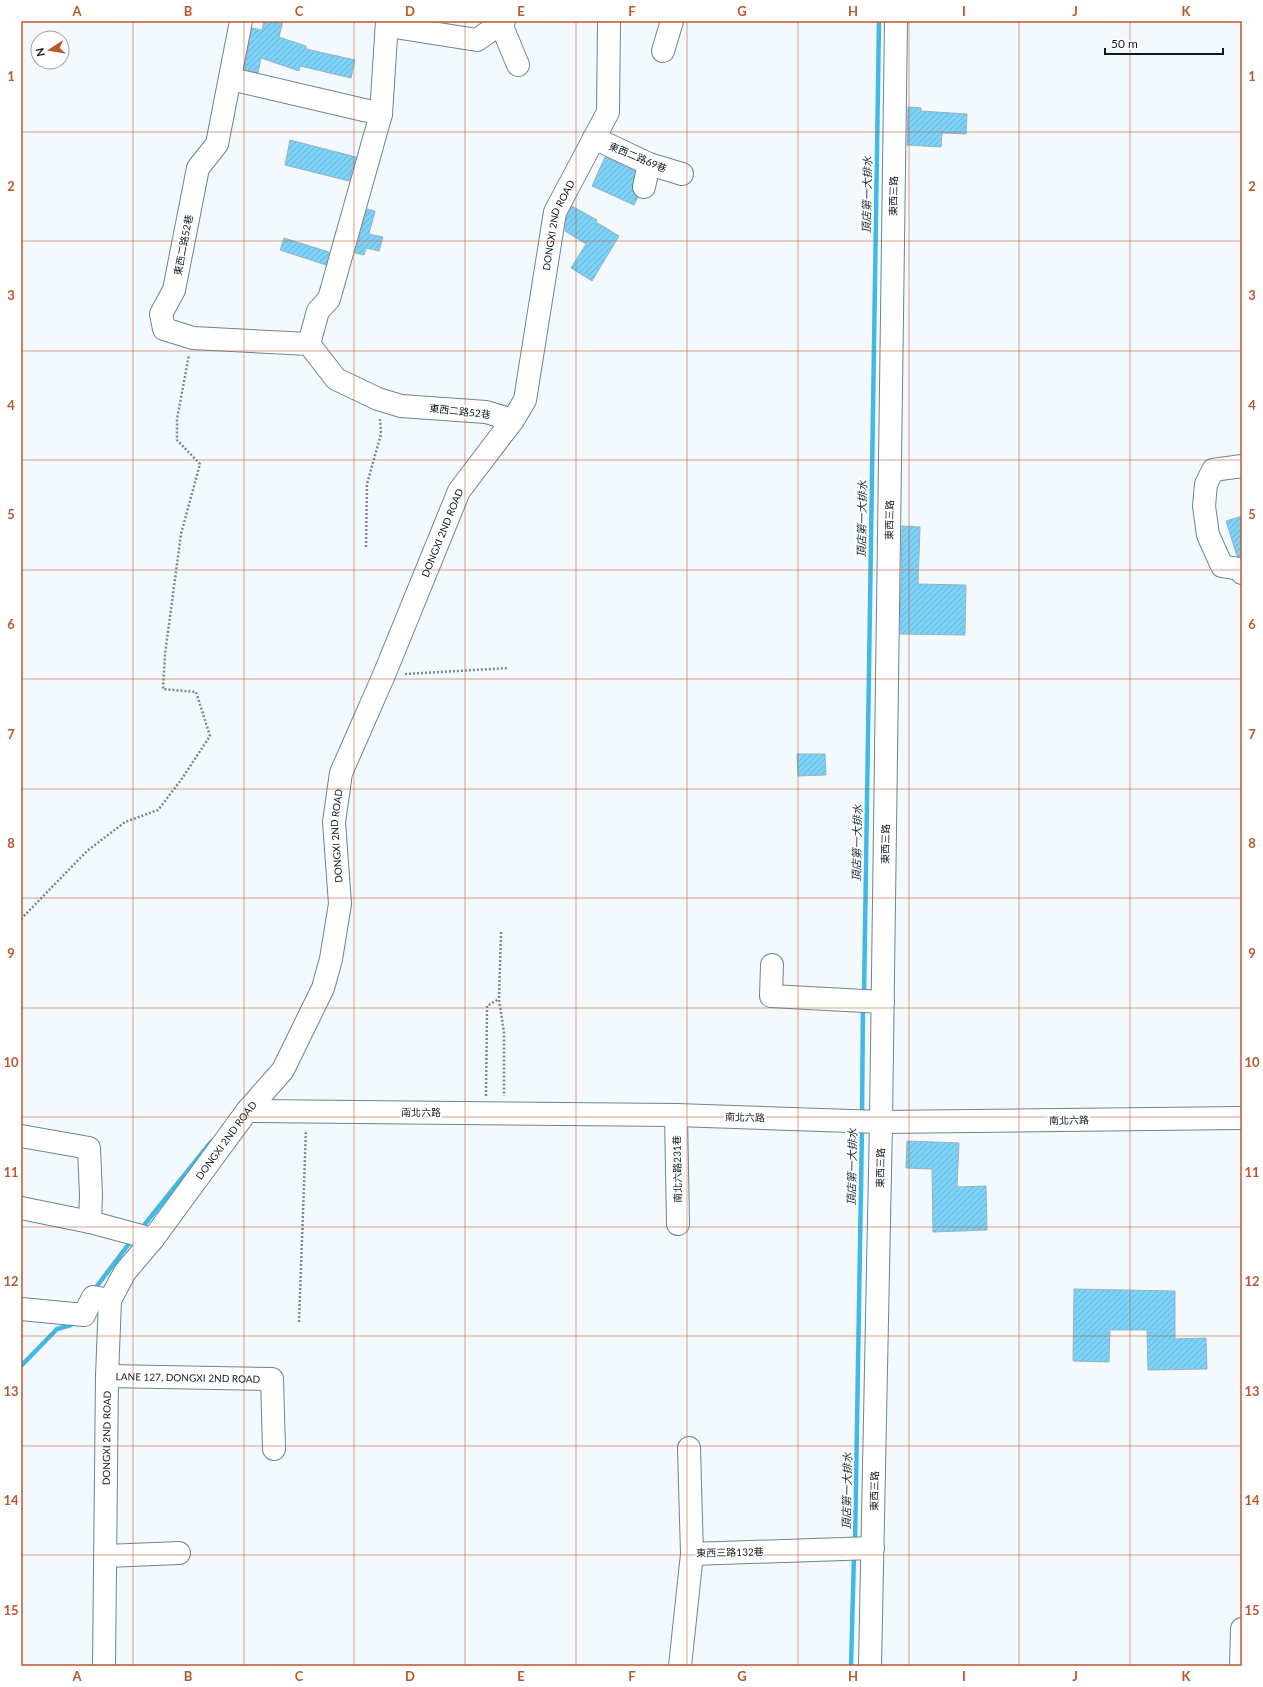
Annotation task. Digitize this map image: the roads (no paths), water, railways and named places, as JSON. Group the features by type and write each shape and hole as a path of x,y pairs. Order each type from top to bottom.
{"street":[{"name":"東西二路52巷","path":"241,21 231,79 217,144 198,168 174,290 161,314 164,329 193,338 309,344 336,379 378,399 401,406 486,412 513,420"},
{"path":"309,344 318,311 329,299 381,114 387,21"},
{"path":"391,21 401,28 477,40 503,23 518,65"},
{"name":"DONGXI 2ND ROAD","path":"104,1666 106,1556 106,1376 110,1300 125,1272 153,1240 247,1111 283,1070 323,988 331,959 340,904 334,822 341,773 384,675 459,491 513,420 525,400 555,212 608,112 609,21"},
{"path":"663,51 672,21"},
{"name":"東西三路","path":"870,1666 883,1002 896,21"},
{"path":"231,79 381,114"},
{"name":"東西二路69巷","path":"594,138 649,164 682,174"},
{"path":"644,187 649,164"},
{"path":"1242,466 1213,470 1206,484 1204,506 1208,535 1222,566 1238,569 1242,573"},
{"path":"772,965 771,996 883,1002"},
{"name":"南北六路","path":"247,1111 495,1112 676,1115 881,1122 1242,1118"},
{"name":"南北六路231巷","path":"676,1115 678,1224"},
{"path":"21,1136 89,1148 91,1196 90,1222"},
{"path":"21,1208 90,1222 153,1240"},
{"path":"21,1310 84,1315 94,1297 110,1300"},
{"name":"LANE 127, DONGXI 2ND ROAD","path":"106,1376 272,1379 274,1450"},
{"name":"東西三路132巷","path":"689,1448 692,1554 873,1548"},
{"path":"106,1556 179,1553"},
{"path":"680,1666 692,1554"},
{"path":"1241,1666 1242,1629"}],"waterway":[{"name":"頂店第一大排水","path":"864,995 879,21"},
{"name":"頂店第一大排水","path":"862,1115 863,1007"},
{"name":"頂店第一大排水","path":"855,1543 862,1127"},
{"path":"145,1224 211,1142"},
{"path":"94,1290 128,1245"},
{"path":"21,1366 57,1329 71,1325"},
{"name":"頂店第一大排水","path":"851,1666 854,1555"}]}
